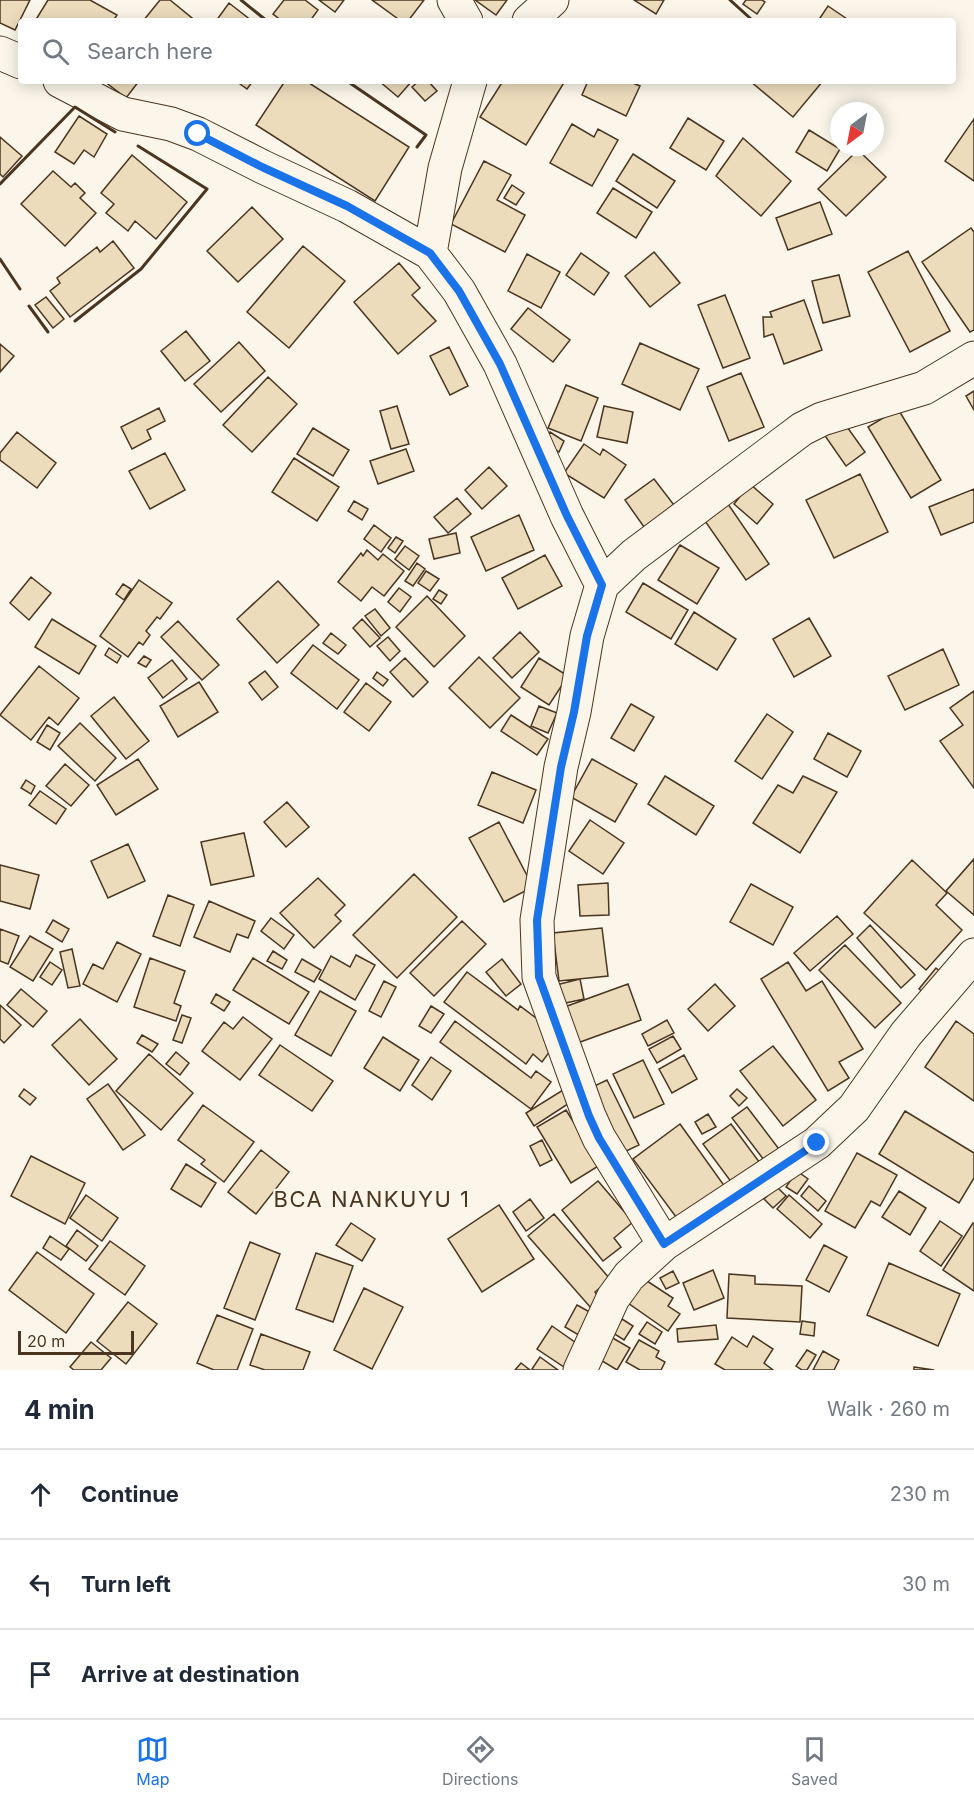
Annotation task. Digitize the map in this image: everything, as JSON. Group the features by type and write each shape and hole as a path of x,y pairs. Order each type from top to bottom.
{"street":[{"path":"454,0 464,18"},
{"path":"532,18 552,0"},
{"path":"0,53 18,61"},
{"path":"66,84 123,114 171,124 198,134 262,167 347,206 430,253 459,291 500,364 567,516 602,585"},
{"path":"430,253 445,168 469,84"},
{"path":"664,1244 599,1138 539,977 537,920 544,870 561,767 574,712 587,636 602,585 633,555 802,429 822,419 924,388 974,358"},
{"path":"580,1370 621,1286 629,1276 664,1244 817,1143 836,1127 854,1108 906,1034 974,955"}],"building":[{"path":"0,0 30,0 21,18 18,18 15,30 0,23"},
{"path":"48,0 90,0 117,15 115,18 37,18"},
{"path":"160,0 170,0 192,18 145,18"},
{"path":"284,0 305,0 318,10 312,18 278,18 273,14"},
{"path":"319,0 344,0 335,12"},
{"path":"372,0 424,0 410,18 397,18"},
{"path":"475,0 507,0 496,15"},
{"path":"634,0 664,0 656,14"},
{"path":"746,0 765,2 757,14 743,4"},
{"path":"229,3 248,18 218,18"},
{"path":"828,6 846,18 820,18"},
{"path":"108,84 137,84 126,98"},
{"path":"240,84 251,84 247,89"},
{"path":"283,84 311,84 409,147 375,201 256,125"},
{"path":"383,84 409,84 398,97"},
{"path":"416,84 431,84 437,91 425,101 412,87"},
{"path":"501,84 563,84 526,145 480,117"},
{"path":"587,84 635,84 640,86 626,116 582,95"},
{"path":"754,84 820,84 793,117"},
{"path":"79,116 107,134 94,157 84,150 74,164 55,152"},
{"path":"688,118 724,141 706,170 670,148"},
{"path":"974,119 974,181 945,161"},
{"path":"572,124 594,137 598,129 618,140 592,186 550,163"},
{"path":"809,130 830,143 830,156 836,156 827,171 796,152"},
{"path":"0,137 22,156 3,177 0,174"},
{"path":"743,138 791,181 761,216 716,176"},
{"path":"633,154 675,181 657,208 616,181"},
{"path":"132,155 187,202 156,239 135,221 128,231 106,213 114,204 101,193"},
{"path":"852,156 864,156 886,177 846,216 818,189"},
{"path":"484,161 511,175 497,200 525,215 505,252 451,224"},
{"path":"53,171 71,187 75,183 85,193 80,198 96,213 65,246 21,204"},
{"path":"512,185 524,193 516,205 504,198"},
{"path":"613,188 652,212 636,238 597,213"},
{"path":"820,202 832,234 788,250 776,218"},
{"path":"252,207 283,239 238,282 207,251"},
{"path":"971,228 974,232 974,330 970,332 922,262"},
{"path":"113,241 134,268 70,317 50,291 60,283 57,278 97,247 100,252"},
{"path":"303,246 345,281 289,348 247,312"},
{"path":"908,251 950,331 910,352 868,272"},
{"path":"654,252 680,283 650,307 625,276"},
{"path":"581,253 609,273 594,295 566,275"},
{"path":"527,254 560,272 541,308 508,291"},
{"path":"399,263 420,288 412,295 436,321 398,354 354,302"},
{"path":"839,275 850,316 823,323 812,281"},
{"path":"725,295 750,358 723,368 698,305"},
{"path":"46,297 64,319 53,328 35,305"},
{"path":"804,300 822,350 784,364 773,334 764,337 763,317 772,317 770,312"},
{"path":"528,308 570,340 553,362 511,329"},
{"path":"186,331 210,361 185,381 161,351"},
{"path":"239,342 265,371 221,412 194,384"},
{"path":"640,343 699,369 680,410 622,384"},
{"path":"0,344 14,356 0,372"},
{"path":"449,347 468,386 450,395 430,356"},
{"path":"741,373 764,427 729,441 707,387"},
{"path":"268,377 297,404 252,452 223,425"},
{"path":"566,385 598,398 581,441 548,428"},
{"path":"974,391 974,410 966,396"},
{"path":"397,406 409,444 391,449 380,411"},
{"path":"604,406 633,412 627,443 597,437"},
{"path":"159,408 165,421 147,430 151,439 132,449 121,427"},
{"path":"898,409 941,480 911,498 868,427"},
{"path":"840,417 865,452 846,466 821,430"},
{"path":"313,428 349,450 333,476 297,454"},
{"path":"17,432 56,463 37,488 0,460 0,453"},
{"path":"550,432 564,441 559,452 543,443"},
{"path":"584,444 600,455 603,449 626,465 604,498 564,473"},
{"path":"406,449 414,471 378,484 370,461"},
{"path":"165,453 185,490 150,509 129,471"},
{"path":"294,458 339,487 317,521 272,492"},
{"path":"489,467 507,486 482,509 465,490"},
{"path":"860,474 888,532 834,558 806,500"},
{"path":"654,479 674,505 644,527 625,500"},
{"path":"750,484 773,504 757,524 734,504"},
{"path":"974,489 974,522 941,535 929,507"},
{"path":"457,498 471,514 448,533 434,517"},
{"path":"354,501 368,509 362,520 348,511"},
{"path":"728,504 769,564 746,580 705,521"},
{"path":"519,515 534,550 486,571 471,537"},
{"path":"374,525 391,538 381,552 364,539"},
{"path":"456,533 460,553 434,559 429,539"},
{"path":"396,537 403,541 395,553 388,548"},
{"path":"680,545 719,568 697,604 658,580"},
{"path":"405,546 419,556 409,570 395,559"},
{"path":"367,550 378,560 383,554 404,571 384,596 372,587 361,601 338,582 361,553 363,556"},
{"path":"545,555 562,586 518,609 502,578"},
{"path":"417,563 425,569 413,586 405,581"},
{"path":"426,571 439,579 430,591 418,583"},
{"path":"31,577 51,593 29,620 10,603"},
{"path":"139,580 172,603 160,619 157,617 146,631 150,635 143,645 139,642 128,657 100,636"},
{"path":"278,581 319,625 277,663 237,619"},
{"path":"643,583 688,610 671,639 626,612"},
{"path":"123,584 131,589 124,600 116,594"},
{"path":"399,588 411,597 400,612 388,602"},
{"path":"439,590 447,595 441,604 433,599"},
{"path":"427,596 465,636 434,667 396,627"},
{"path":"375,609 390,628 381,636 365,616"},
{"path":"694,612 736,639 717,670 675,644"},
{"path":"809,618 831,656 794,677 773,639"},
{"path":"52,619 96,646 79,674 35,647"},
{"path":"362,619 380,638 370,647 353,628"},
{"path":"178,621 219,665 202,680 161,637"},
{"path":"520,632 539,652 512,678 493,658"},
{"path":"331,633 346,645 338,654 323,643"},
{"path":"388,637 400,651 390,661 377,646"},
{"path":"313,645 359,680 337,709 291,673"},
{"path":"109,648 121,656 117,663 105,655"},
{"path":"943,649 959,685 905,710 888,676"},
{"path":"144,656 151,660 146,667 138,663"},
{"path":"479,657 520,698 490,728 449,688"},
{"path":"405,658 428,682 413,697 390,672"},
{"path":"539,658 568,676 549,705 521,687"},
{"path":"172,660 187,679 163,698 148,678"},
{"path":"39,666 79,698 58,725 49,717 31,740 0,715"},
{"path":"265,671 278,687 262,700 249,683"},
{"path":"377,672 388,680 383,686 373,678"},
{"path":"199,682 218,712 178,737 160,706"},
{"path":"366,683 391,702 369,731 344,712"},
{"path":"974,691 974,788 940,741 963,725 950,708"},
{"path":"114,697 149,741 126,759 91,716"},
{"path":"631,704 654,717 634,751 611,738"},
{"path":"539,706 557,713 548,733 531,726"},
{"path":"767,714 793,732 762,779 735,761"},
{"path":"511,715 548,739 537,755 501,731"},
{"path":"80,723 116,758 95,781 58,746"},
{"path":"47,725 60,733 50,750 37,742"},
{"path":"828,733 861,751 847,777 814,759"},
{"path":"138,759 158,789 116,815 97,785"},
{"path":"592,759 637,784 615,822 571,797"},
{"path":"65,764 89,785 71,806 46,786"},
{"path":"492,772 536,790 523,823 478,805"},
{"path":"665,776 714,806 696,835 648,804"},
{"path":"803,776 837,792 800,853 753,823 778,785 793,793"},
{"path":"26,780 35,786 31,794 21,788"},
{"path":"40,791 66,809 56,824 29,805"},
{"path":"287,802 309,827 286,847 264,822"},
{"path":"590,820 624,843 603,874 569,851"},
{"path":"499,822 533,887 504,902 469,838"},
{"path":"244,833 254,876 211,885 201,842"},
{"path":"128,844 145,881 108,898 91,861"},
{"path":"974,859 974,915 946,891"},
{"path":"912,860 947,893 936,905 962,930 926,970 864,913"},
{"path":"0,865 39,875 30,909 0,901"},
{"path":"414,874 457,917 397,978 353,935"},
{"path":"318,878 345,905 335,915 341,921 314,948 280,913"},
{"path":"608,883 609,915 580,916 578,885"},
{"path":"751,884 793,907 773,945 730,922"},
{"path":"168,895 194,905 180,946 153,936"},
{"path":"209,901 255,921 248,938 237,934 230,952 194,937"},
{"path":"837,916 853,934 810,971 794,953"},
{"path":"271,918 294,935 284,949 261,931"},
{"path":"53,920 69,929 62,942 46,932"},
{"path":"462,921 486,944 434,996 410,973"},
{"path":"870,925 915,975 901,988 857,938"},
{"path":"602,928 608,976 559,981 553,933"},
{"path":"0,929 19,936 8,964 0,961"},
{"path":"30,936 53,949 33,981 10,967"},
{"path":"117,942 141,954 117,1002 83,984 93,964 103,969"},
{"path":"845,945 901,1003 875,1028 819,970"},
{"path":"72,949 80,986 68,988 60,952"},
{"path":"273,951 287,960 282,969 267,961"},
{"path":"356,955 375,965 355,1000 319,979 331,956 350,967"},
{"path":"150,958 185,971 174,1003 181,1006 176,1021 134,1007"},
{"path":"253,958 309,992 289,1024 233,990"},
{"path":"302,959 321,970 314,982 295,972"},
{"path":"502,959 521,984 506,996 486,972"},
{"path":"50,962 62,970 52,985 40,977"},
{"path":"788,962 806,991 822,981 863,1049 839,1062 849,1078 828,1091 761,979"},
{"path":"936,968 950,979 933,1000 919,989"},
{"path":"467,972 518,1010 520,1006 552,1030 544,1040 553,1047 542,1062 533,1054 526,1064 444,1002"},
{"path":"580,979 584,999 561,1004 556,985"},
{"path":"384,981 396,987 381,1017 369,1011"},
{"path":"628,984 641,1020 572,1045 559,1009"},
{"path":"715,984 735,1006 708,1031 688,1009"},
{"path":"21,989 47,1011 33,1027 7,1005"},
{"path":"320,991 356,1011 331,1056 295,1035"},
{"path":"216,994 230,1002 224,1011 211,1003"},
{"path":"0,1005 21,1025 4,1043 0,1039"},
{"path":"431,1006 444,1014 431,1033 419,1026"},
{"path":"182,1015 191,1018 182,1043 173,1040"},
{"path":"243,1017 272,1039 240,1080 202,1051 224,1022 233,1029"},
{"path":"80,1019 117,1059 89,1085 52,1045"},
{"path":"667,1020 674,1033 648,1046 642,1034"},
{"path":"455,1021 531,1078 536,1071 551,1082 531,1109 440,1042"},
{"path":"956,1021 974,1034 974,1101 925,1067"},
{"path":"142,1035 158,1044 152,1052 137,1043"},
{"path":"673,1036 681,1049 657,1063 649,1049"},
{"path":"383,1037 419,1060 400,1091 364,1068"},
{"path":"280,1045 333,1081 312,1111 259,1075"},
{"path":"773,1046 816,1100 783,1126 740,1071"},
{"path":"176,1052 189,1063 180,1075 166,1064"},
{"path":"149,1054 193,1093 161,1130 116,1091"},
{"path":"684,1055 697,1079 672,1093 659,1069"},
{"path":"431,1057 451,1071 432,1100 412,1085"},
{"path":"643,1060 664,1104 634,1118 613,1074"},
{"path":"607,1080 639,1145 620,1154 588,1089"},
{"path":"108,1084 145,1135 123,1150 87,1099"},
{"path":"24,1089 36,1098 30,1105 19,1096"},
{"path":"737,1089 747,1098 739,1106 730,1096"},
{"path":"563,1090 571,1102 534,1126 526,1113"},
{"path":"203,1105 254,1142 224,1182 201,1164 205,1160 178,1140"},
{"path":"747,1107 782,1153 767,1164 732,1118"},
{"path":"566,1110 600,1165 571,1183 537,1127"},
{"path":"905,1111 974,1153 974,1178 959,1203 879,1154"},
{"path":"708,1114 716,1127 702,1134 695,1122"},
{"path":"680,1124 728,1191 682,1225 633,1159"},
{"path":"731,1124 760,1163 732,1183 703,1144"},
{"path":"542,1140 552,1160 540,1166 530,1146"},
{"path":"261,1150 289,1172 256,1214 228,1192"},
{"path":"857,1153 897,1175 880,1206 871,1201 855,1228 825,1211"},
{"path":"31,1156 85,1183 65,1224 11,1196"},
{"path":"186,1164 216,1183 201,1207 171,1189"},
{"path":"797,1171 808,1179 797,1194 786,1187"},
{"path":"598,1181 633,1222 614,1238 621,1247 603,1261 562,1210"},
{"path":"809,1186 826,1201 818,1211 801,1196"},
{"path":"777,1187 786,1196 773,1208 764,1199"},
{"path":"899,1191 926,1208 910,1235 882,1217"},
{"path":"86,1195 118,1218 102,1241 70,1218"},
{"path":"789,1195 822,1224 810,1238 777,1209"},
{"path":"530,1199 544,1218 526,1231 513,1212"},
{"path":"499,1205 534,1259 482,1292 448,1239"},
{"path":"554,1214 610,1279 595,1292 601,1300 591,1308 528,1236"},
{"path":"940,1221 962,1236 941,1266 920,1251"},
{"path":"351,1223 375,1239 362,1261 336,1245"},
{"path":"974,1224 974,1291 943,1270"},
{"path":"77,1230 98,1246 86,1261 66,1246"},
{"path":"50,1236 69,1249 61,1260 43,1248"},
{"path":"110,1241 145,1266 125,1295 89,1269"},
{"path":"250,1242 280,1254 255,1320 224,1308"},
{"path":"824,1245 847,1257 829,1292 806,1280"},
{"path":"37,1252 94,1294 66,1333 9,1290"},
{"path":"316,1253 353,1266 333,1322 296,1309"},
{"path":"889,1263 960,1294 938,1346 867,1315"},
{"path":"713,1270 724,1298 694,1310 683,1283"},
{"path":"673,1271 679,1283 666,1289 660,1278"},
{"path":"729,1274 755,1276 755,1284 802,1286 800,1322 727,1318"},
{"path":"644,1279 673,1298 668,1306 680,1314 668,1331 628,1303"},
{"path":"364,1288 403,1307 372,1369 334,1350"},
{"path":"128,1302 157,1324 126,1364 97,1341"},
{"path":"577,1305 595,1315 582,1337 565,1327"},
{"path":"217,1315 253,1329 237,1370 214,1370 197,1363"},
{"path":"622,1319 633,1326 624,1340 613,1333"},
{"path":"802,1321 815,1323 814,1336 800,1334"},
{"path":"647,1322 662,1332 655,1344 639,1334"},
{"path":"716,1325 718,1339 678,1342 677,1329"},
{"path":"552,1326 579,1345 564,1367 537,1349"},
{"path":"261,1334 310,1352 303,1370 265,1370 250,1365"},
{"path":"753,1336 773,1349 764,1363 773,1370 725,1370 715,1364 732,1337 747,1347"},
{"path":"611,1337 630,1348 617,1370 599,1359"},
{"path":"639,1340 659,1351 656,1357 665,1362 661,1370 640,1370 626,1362"},
{"path":"91,1342 111,1358 101,1370 74,1370 70,1367"},
{"path":"807,1350 816,1355 807,1370 802,1370 796,1366"},
{"path":"823,1351 839,1360 834,1370 813,1370"},
{"path":"540,1357 558,1370 532,1369"},
{"path":"521,1363 530,1370 515,1370"},
{"path":"914,1367 934,1370 914,1370"}],"wall":[{"path":"241,0 263,18"},
{"path":"730,0 750,18"},
{"path":"351,84 426,135 417,147"},
{"path":"0,184 75,107 115,132"},
{"path":"75,321 141,269 207,189 138,146"},
{"path":"0,259 20,289"},
{"path":"29,306 48,332"}],"district":[{"name":"BCA NANKUYU 1","path":"372,1199"}],"route":[{"path":"198,134 262,167 347,206 430,253 459,291 500,364 567,516 602,585 587,636 582,673 561,767 542,882 537,920 539,977 599,1138 664,1244 817,1143"}]}
